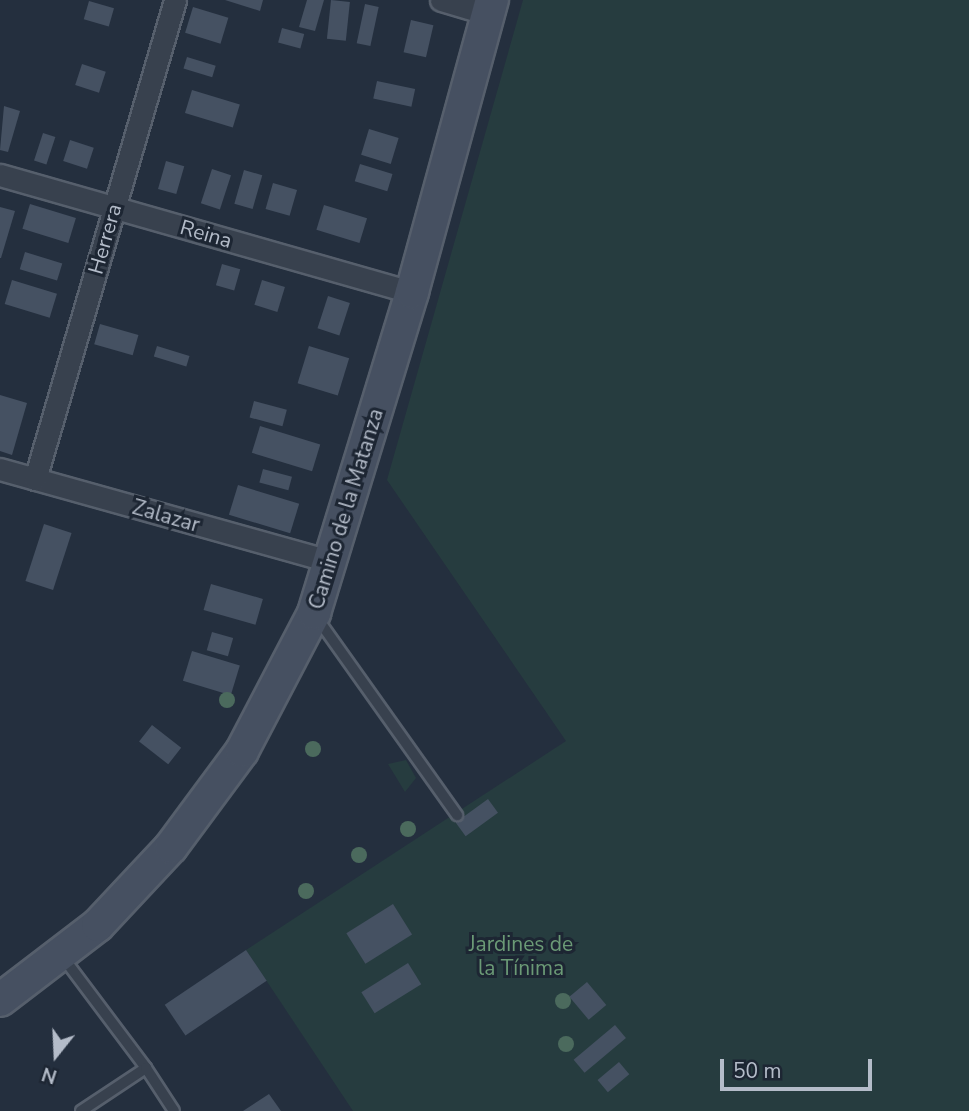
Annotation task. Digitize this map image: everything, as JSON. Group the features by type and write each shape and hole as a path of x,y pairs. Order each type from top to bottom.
{"street":[{"name":"Herrera","path":"35,479 175,0"},
{"path":"441,0 490,7"},
{"name":"Camino de la Matanza","path":"0,1000 98,925 171,848 242,751 314,613 332,562 412,292 490,7"},
{"name":"Reina","path":"0,175 412,292"},
{"name":"Zalazar","path":"0,469 332,562"}],"lane":[{"path":"314,613 457,815"},
{"path":"60,954 146,1068 174,1111"},
{"path":"81,1111 146,1068"}],"green space":[{"name":"Jardines de la Tínima","path":"523,0 969,0 969,1111 353,1111 246,950 566,741 387,480"},
{"path":"406,760 416,778 405,792 388,764"}],"building":[{"path":"225,0 263,0 260,11"},
{"path":"307,0 324,0 315,31 299,27"},
{"path":"331,0 350,2 346,41 327,39"},
{"path":"89,1 114,8 109,26 84,19"},
{"path":"365,4 379,7 370,46 357,43"},
{"path":"193,7 228,18 220,44 185,33"},
{"path":"411,20 433,25 426,57 404,52"},
{"path":"282,28 304,34 300,48 278,42"},
{"path":"187,57 216,66 212,77 183,68"},
{"path":"82,64 106,72 99,93 75,85"},
{"path":"377,81 415,89 411,107 373,99"},
{"path":"192,90 240,105 233,128 185,113"},
{"path":"4,106 20,111 8,152 0,150"},
{"path":"369,129 399,138 391,164 361,155"},
{"path":"43,133 55,137 46,165 34,161"},
{"path":"70,140 94,148 87,169 63,161"},
{"path":"166,161 184,166 176,194 158,189"},
{"path":"360,164 393,174 387,191 355,181"},
{"path":"212,169 231,175 220,209 201,203"},
{"path":"244,170 262,175 253,209 234,204"},
{"path":"273,183 297,190 290,216 266,209"},
{"path":"30,204 76,218 68,243 22,229"},
{"path":"324,205 367,218 359,243 316,230"},
{"path":"0,207 15,211 1,258 0,258"},
{"path":"25,252 62,263 57,281 20,269"},
{"path":"222,264 240,269 234,290 216,285"},
{"path":"12,280 57,294 50,318 5,304"},
{"path":"262,280 285,287 277,312 254,305"},
{"path":"328,296 350,303 339,335 317,328"},
{"path":"100,324 138,335 133,355 94,344"},
{"path":"157,346 190,356 186,366 154,357"},
{"path":"309,346 349,358 338,396 298,383"},
{"path":"0,395 27,403 12,455 0,451"},
{"path":"254,401 287,410 282,426 250,417"},
{"path":"260,426 320,444 312,471 252,453"},
{"path":"263,469 292,477 288,490 259,483"},
{"path":"238,485 299,504 290,533 229,515"},
{"path":"44,524 72,533 53,590 25,581"},
{"path":"211,584 263,599 255,625 204,610"},
{"path":"212,632 233,638 228,656 207,650"},
{"path":"192,651 240,666 231,695 183,681"},
{"path":"152,725 181,748 168,764 139,742"},
{"path":"488,799 498,813 466,836 456,823"},
{"path":"393,904 412,935 365,964 346,933"},
{"path":"246,950 267,981 185,1035 165,1005"},
{"path":"408,963 421,984 375,1013 361,992"},
{"path":"587,982 606,1005 589,1020 569,997"},
{"path":"615,1025 626,1038 585,1073 574,1060"},
{"path":"619,1062 629,1074 608,1092 598,1080"},
{"path":"269,1094 281,1111 243,1111"}]}
